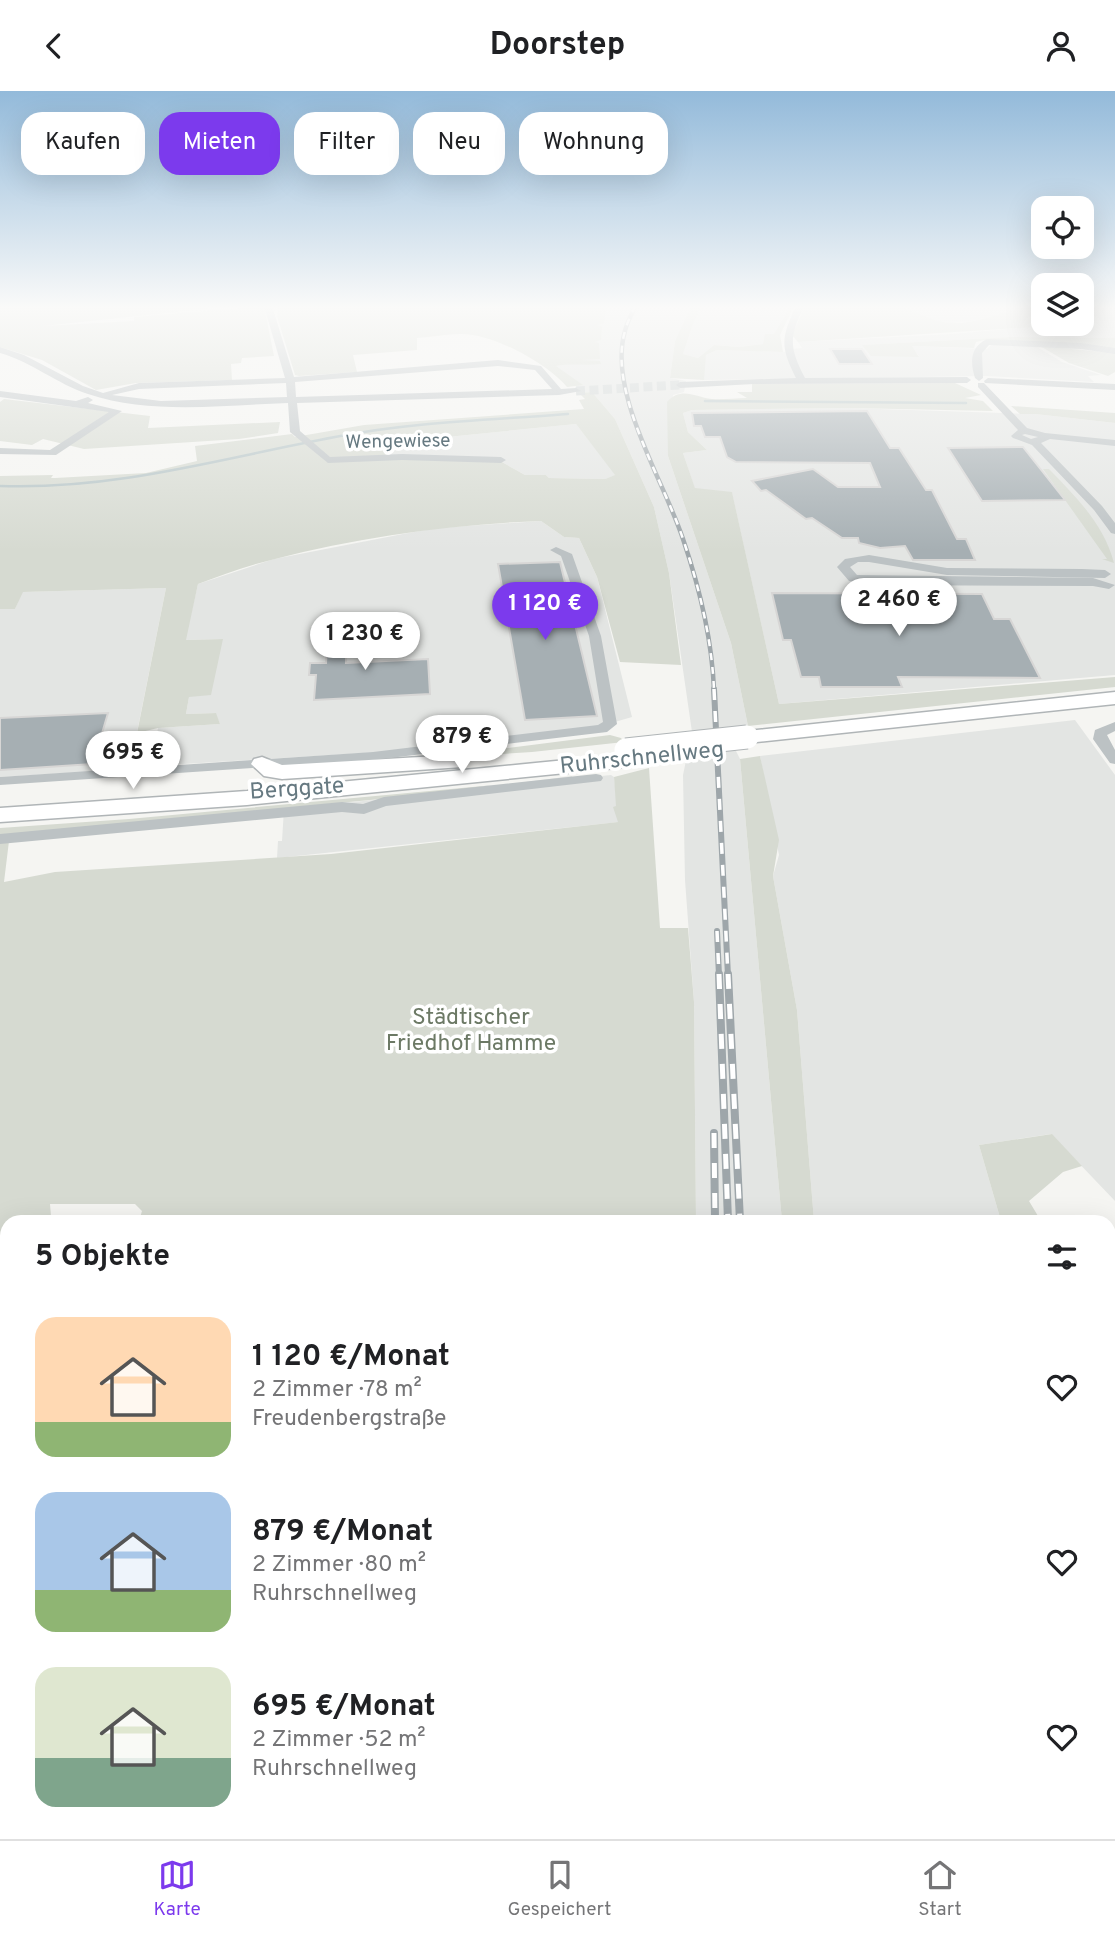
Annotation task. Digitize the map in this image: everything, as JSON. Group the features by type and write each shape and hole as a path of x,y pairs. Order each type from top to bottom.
{"highway":[{"name":"Ruhrschnellweg","path":"0,815 260,797 1115,698"},
{"name":"Ruhrschnellweg","path":"748,742 1115,707"},
{"name":"Ruhrschnellweg","path":"0,805 223,790 565,757 627,756"},
{"path":"262,764 272,771 282,772 565,757"}],"street":[{"path":"79,388 169,404 576,391"},
{"path":"77,404 132,388"},
{"name":"Wengewiese","path":"291,388 294,427 302,439 328,460 402,457 501,460"},
{"path":"556,388 559,392"},
{"path":"988,388 1024,431 1040,439 1115,531"},
{"path":"0,394 117,411 52,453 0,451"},
{"path":"1040,439 1115,443"},
{"path":"0,781 424,751 601,729 610,724 595,636 566,555 556,550"},
{"path":"997,577 868,581 853,578 843,567 850,560 862,558 997,577 1093,582 1111,579"},
{"path":"1115,726 1100,733 1100,740 1115,760"},
{"name":"Berggate","path":"0,839 342,807 364,809 383,802 596,778"}],"shaded area":[{"path":"575,388 685,388 684,392 673,395 668,456 731,643 748,726 725,729 740,759 781,1215 696,1215 694,1002 685,880 683,775 692,732 669,573 654,507 615,419 592,392 579,393"},
{"path":"849,408 1035,414 1115,423 1115,675 779,704 732,493 695,489 683,453 707,450 688,432 683,413 692,410"},
{"path":"576,424 616,475 605,479 549,478 546,475 525,475 502,462 389,459 387,443"},
{"path":"541,521 564,537 579,538 597,577 632,717 601,726 396,751 151,766 158,728 220,724 215,713 186,714 189,697 222,639 185,640 198,584 274,559 403,534 437,528"},
{"path":"166,588 137,732 149,731 140,766 134,769 0,777 0,609 15,609 22,592"},
{"path":"1075,720 1115,775 1115,1201 1051,1134 979,1145 999,1215 814,1215 797,1010 773,876 779,855 760,756"},
{"path":"611,775 614,777 619,822 277,858 278,841 282,841 284,809 572,776 573,779"}],"green space":[{"path":"752,388 965,388 981,395 965,398 983,401 993,411 849,408 692,410 683,413 688,432 707,450 683,453 695,488 732,492 779,704 1115,677 1115,687 748,726 731,643 668,456 667,402 683,393 712,399 747,398 737,392 752,392"},
{"path":"592,392 615,419 654,507 669,573 681,665 620,662 597,577 579,538 564,537 541,521 475,525 340,544 265,561 198,584 186,640 223,639 211,695 189,697 186,714 216,713 220,724 158,728 137,733 166,588 23,592 15,609 0,609 0,476 53,475 51,478 55,478 146,473 197,461 195,446 292,434 295,437 364,425 584,409 579,400 585,399 579,393","holes":["576,424 615,475 605,479 549,478 546,475 525,475 502,462 389,458 387,443"]},
{"path":"4,399 150,416 148,428 280,422 278,433 239,439 84,449 43,439 32,445 0,441 0,402"},
{"path":"1011,406 1115,413 1115,423 1020,414"},
{"path":"1043,469 1049,469 1088,512 1103,536 1114,563 1102,559 1107,559"},
{"path":"610,735 621,738 624,742 532,752 423,759"},
{"path":"760,756 779,840 773,876 797,1010 814,1215 781,1215 740,759"},
{"name":"Städtischer Friedhof Hamme","path":"649,768 660,928 688,928 694,1002 696,1215 141,1215 142,1211 135,1204 50,1204 51,1215 0,1215 0,842 9,841 4,882 55,872 331,854 618,822 613,807 616,806 614,777"},
{"path":"494,785 423,795 0,835 0,828 129,819"},
{"path":"1052,1134 1082,1166 1063,1172 1029,1201 1037,1215 999,1215 979,1145"}],"building":[{"path":"867,411 890,448 899,448 926,490 932,490 957,539 966,539 975,560 913,560 905,546 880,548 859,543 858,538 842,538 812,518 806,519 766,490 761,491 752,481 813,469 838,487 880,487 870,463 736,462 727,457 720,437 705,437 701,426 694,426 692,413"},
{"path":"1023,447 1065,500 982,501 948,448"},
{"path":"560,562 597,716 525,720 498,564"},
{"path":"772,593 982,594 994,619 1010,619 1040,678 898,677 902,687 821,687 819,677 801,677 791,640 783,640"},
{"path":"329,617 347,617 346,663 428,659 430,694 314,700 316,675 309,675 310,663 326,663"},
{"path":"108,713 93,764 0,770 0,718"}],"waterway":[{"path":"705,401 966,403"},
{"path":"0,486 43,486 128,478 393,428 568,414"}],"tunnel":[{"path":"576,391 635,388"}],"railway":[{"path":"625,388 640,436 683,539 694,575 708,633 714,690"},
{"path":"714,689 728,976"},
{"path":"717,931 719,976"},
{"path":"719,974 728,1215"},
{"path":"728,974 740,1215"},
{"path":"714,1133 715,1215"}]}
